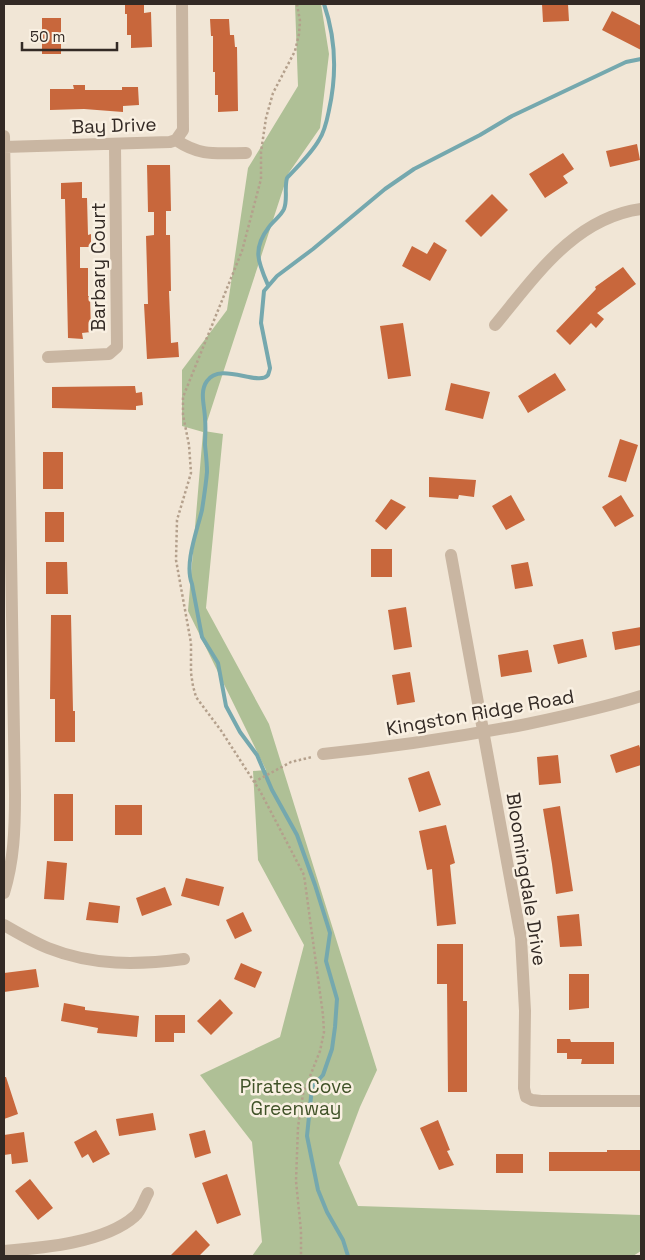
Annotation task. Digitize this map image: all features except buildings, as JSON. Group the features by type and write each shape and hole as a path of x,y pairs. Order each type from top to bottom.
{"street":[{"name":"Bay Drive","path":"4,147 115,145 170,142 176,140 183,130 182,4"},
{"path":"4,136 8,666 15,834 12,863 4,893"},
{"path":"176,140 188,148 204,153 246,153"},
{"name":"Barbary Court","path":"48,357 109,354 117,348 115,145"},
{"path":"495,325 551,258 580,233 611,217 641,209"},
{"name":"Bloomingdale Drive","path":"451,555 521,938 524,978 524,1088 526,1097 540,1101 641,1101"},
{"name":"Kingston Ridge Road","path":"323,754 399,746 484,732 591,711 641,696"},
{"path":"4,925 47,948 100,962 144,964 184,959"},
{"path":"4,1251 77,1242 110,1230 136,1216 148,1193"}],"path":[{"path":"297,4 300,21 299,34 295,51 273,93 266,118 261,179 242,251 183,397 183,415 192,473 176,520 176,560 191,643 191,673 196,697 222,732 254,782 304,875 324,1032 320,1051 304,1094 298,1127 296,1181 301,1231 301,1256"},
{"path":"254,782 291,762 323,754"}],"green space":[{"name":"Pirates Cove Greenway","path":"295,4 321,4 329,54 320,128 288,174 204,431 223,434 206,608 269,724 377,1070 360,1107 339,1163 358,1206 641,1215 641,1251 633,1256 252,1256 262,1242 252,1142 200,1075 280,1037 304,945 258,860 253,771 266,770 188,611 203,432 182,426 182,370 227,310 248,168 298,86"}],"waterway":[{"path":"268,285 259,262 260,242 269,227 284,209 287,178 319,140 324,129 332,97 333,43 324,4"},
{"path":"348,1256 343,1240 327,1212 318,1190 307,1136 312,1087 323,1075 332,1049 335,1027 337,999 326,961 330,933 297,835 272,790 257,755 240,732 226,706 218,663 202,637 190,576 190,557 202,510 207,472 203,390 207,381 213,375 221,373 256,378 263,378 268,375 270,368 261,323 264,291 277,276 313,249 385,189 414,169 512,116 626,62 641,59"}]}
